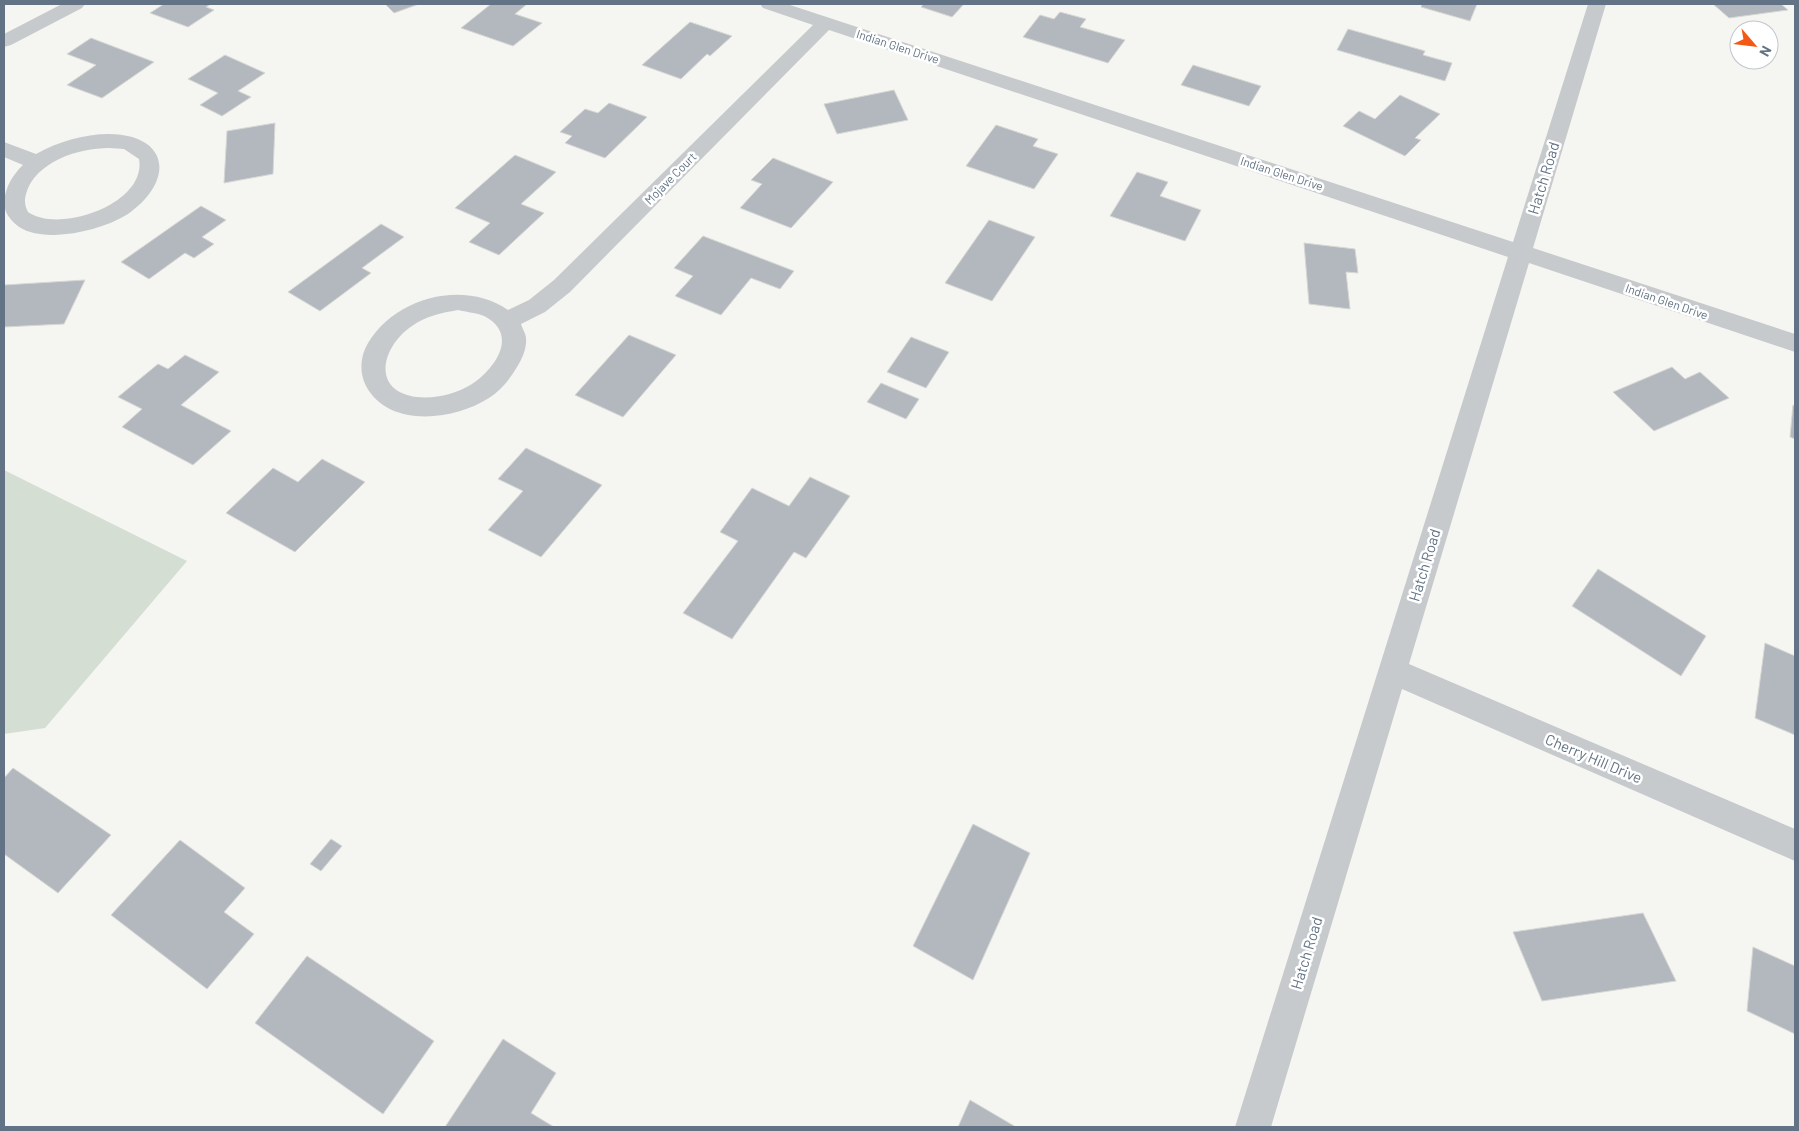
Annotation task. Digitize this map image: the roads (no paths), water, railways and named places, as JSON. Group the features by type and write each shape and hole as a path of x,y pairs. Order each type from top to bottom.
{"street":[{"path":"4,41 76,4"},
{"name":"Indian Glen Drive","path":"769,4 1521,251 1795,344"},
{"name":"Hatch Road","path":"1253,1127 1597,4"},
{"name":"Mojave Court","path":"506,320 537,306 562,286 826,23"},
{"path":"121,142 134,145 144,152 149,160 150,170 147,181 139,192 126,204 110,213 73,226 46,228 24,223 15,216 10,206 10,196 14,185 37,163 53,154 88,143 121,142"},
{"path":"4,149 37,163"},
{"path":"458,302 474,303 489,307 506,320 514,335 514,348 510,361 496,379 475,395 458,402 439,406 421,407 404,404 391,398 380,388 374,377 375,351 383,339 394,327 423,309 458,302"},
{"name":"Cherry Hill Drive","path":"1392,671 1795,845"}]}
